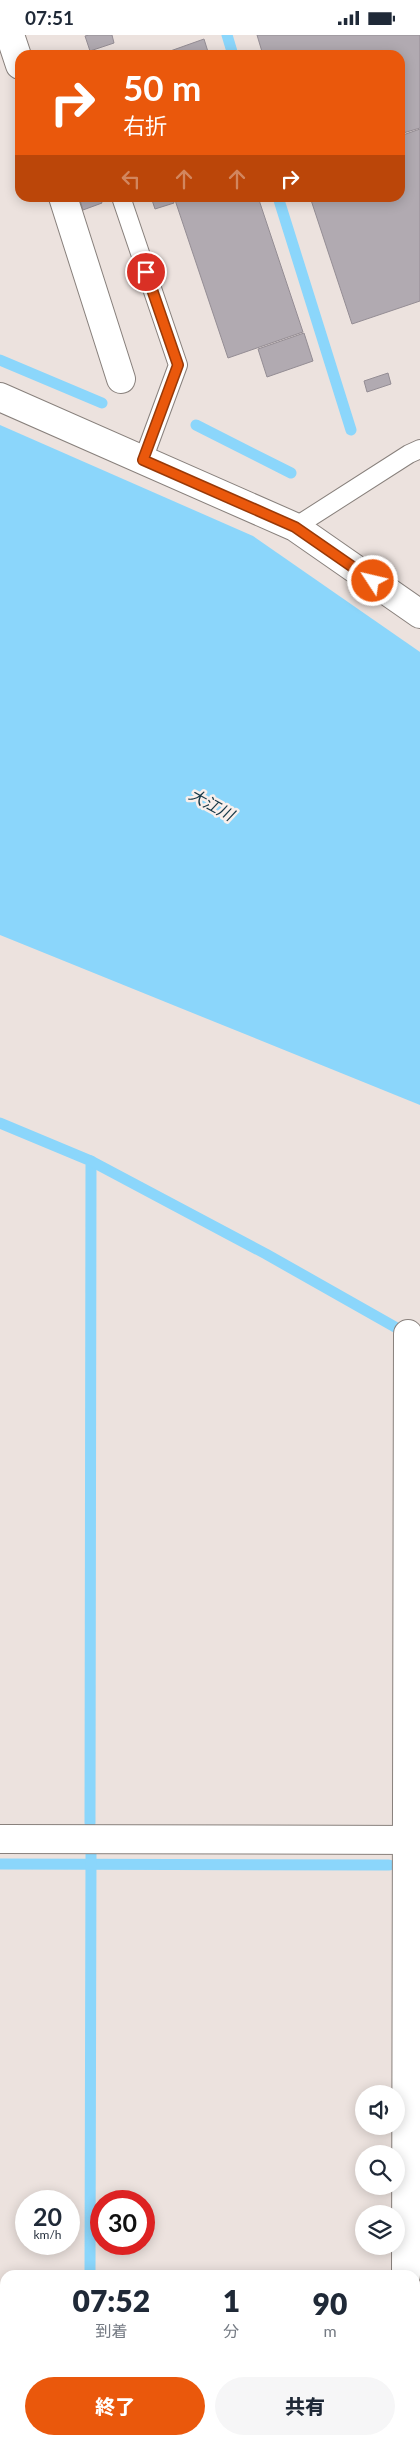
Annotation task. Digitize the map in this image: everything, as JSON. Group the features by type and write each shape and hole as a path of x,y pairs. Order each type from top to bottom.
{"street":[{"path":"65,202 121,379"},
{"path":"0,397 295,527 420,614"},
{"path":"406,2270 413,1839 408,1334"},
{"path":"0,1839 413,1839"}],"lane":[{"path":"123,202 178,365 143,460"},
{"path":"295,527 408,454 420,449"}],"water":[{"name":"大江川","path":"0,425 253,536 420,652 420,1105 0,935"}],"building":[{"path":"112,35 114,43 90,50 85,36"},
{"path":"257,35 420,35 420,128 405,132 405,50 262,50"},
{"path":"204,39 207,50 173,50"},
{"path":"420,129 420,301 352,324 312,202 405,202 405,134"},
{"path":"81,202 102,202 102,203 83,210"},
{"path":"153,202 174,202 174,203 155,209"},
{"path":"176,202 260,202 303,332 228,358"},
{"path":"304,333 313,361 267,377 258,349"},
{"path":"388,373 391,384 367,392 364,381"}],"waterway":[{"path":"227,35 232,50"},
{"path":"280,202 351,430"},
{"path":"0,360 102,403"},
{"path":"196,425 291,473"},
{"path":"0,1123 91,1161 90,1823"},
{"path":"91,1161 266,1254 395,1327"},
{"path":"90,2270 91,1854"},
{"path":"0,1864 389,1865"}],"route":[{"path":"146,272 178,365 143,460 295,527 373,581"}]}
